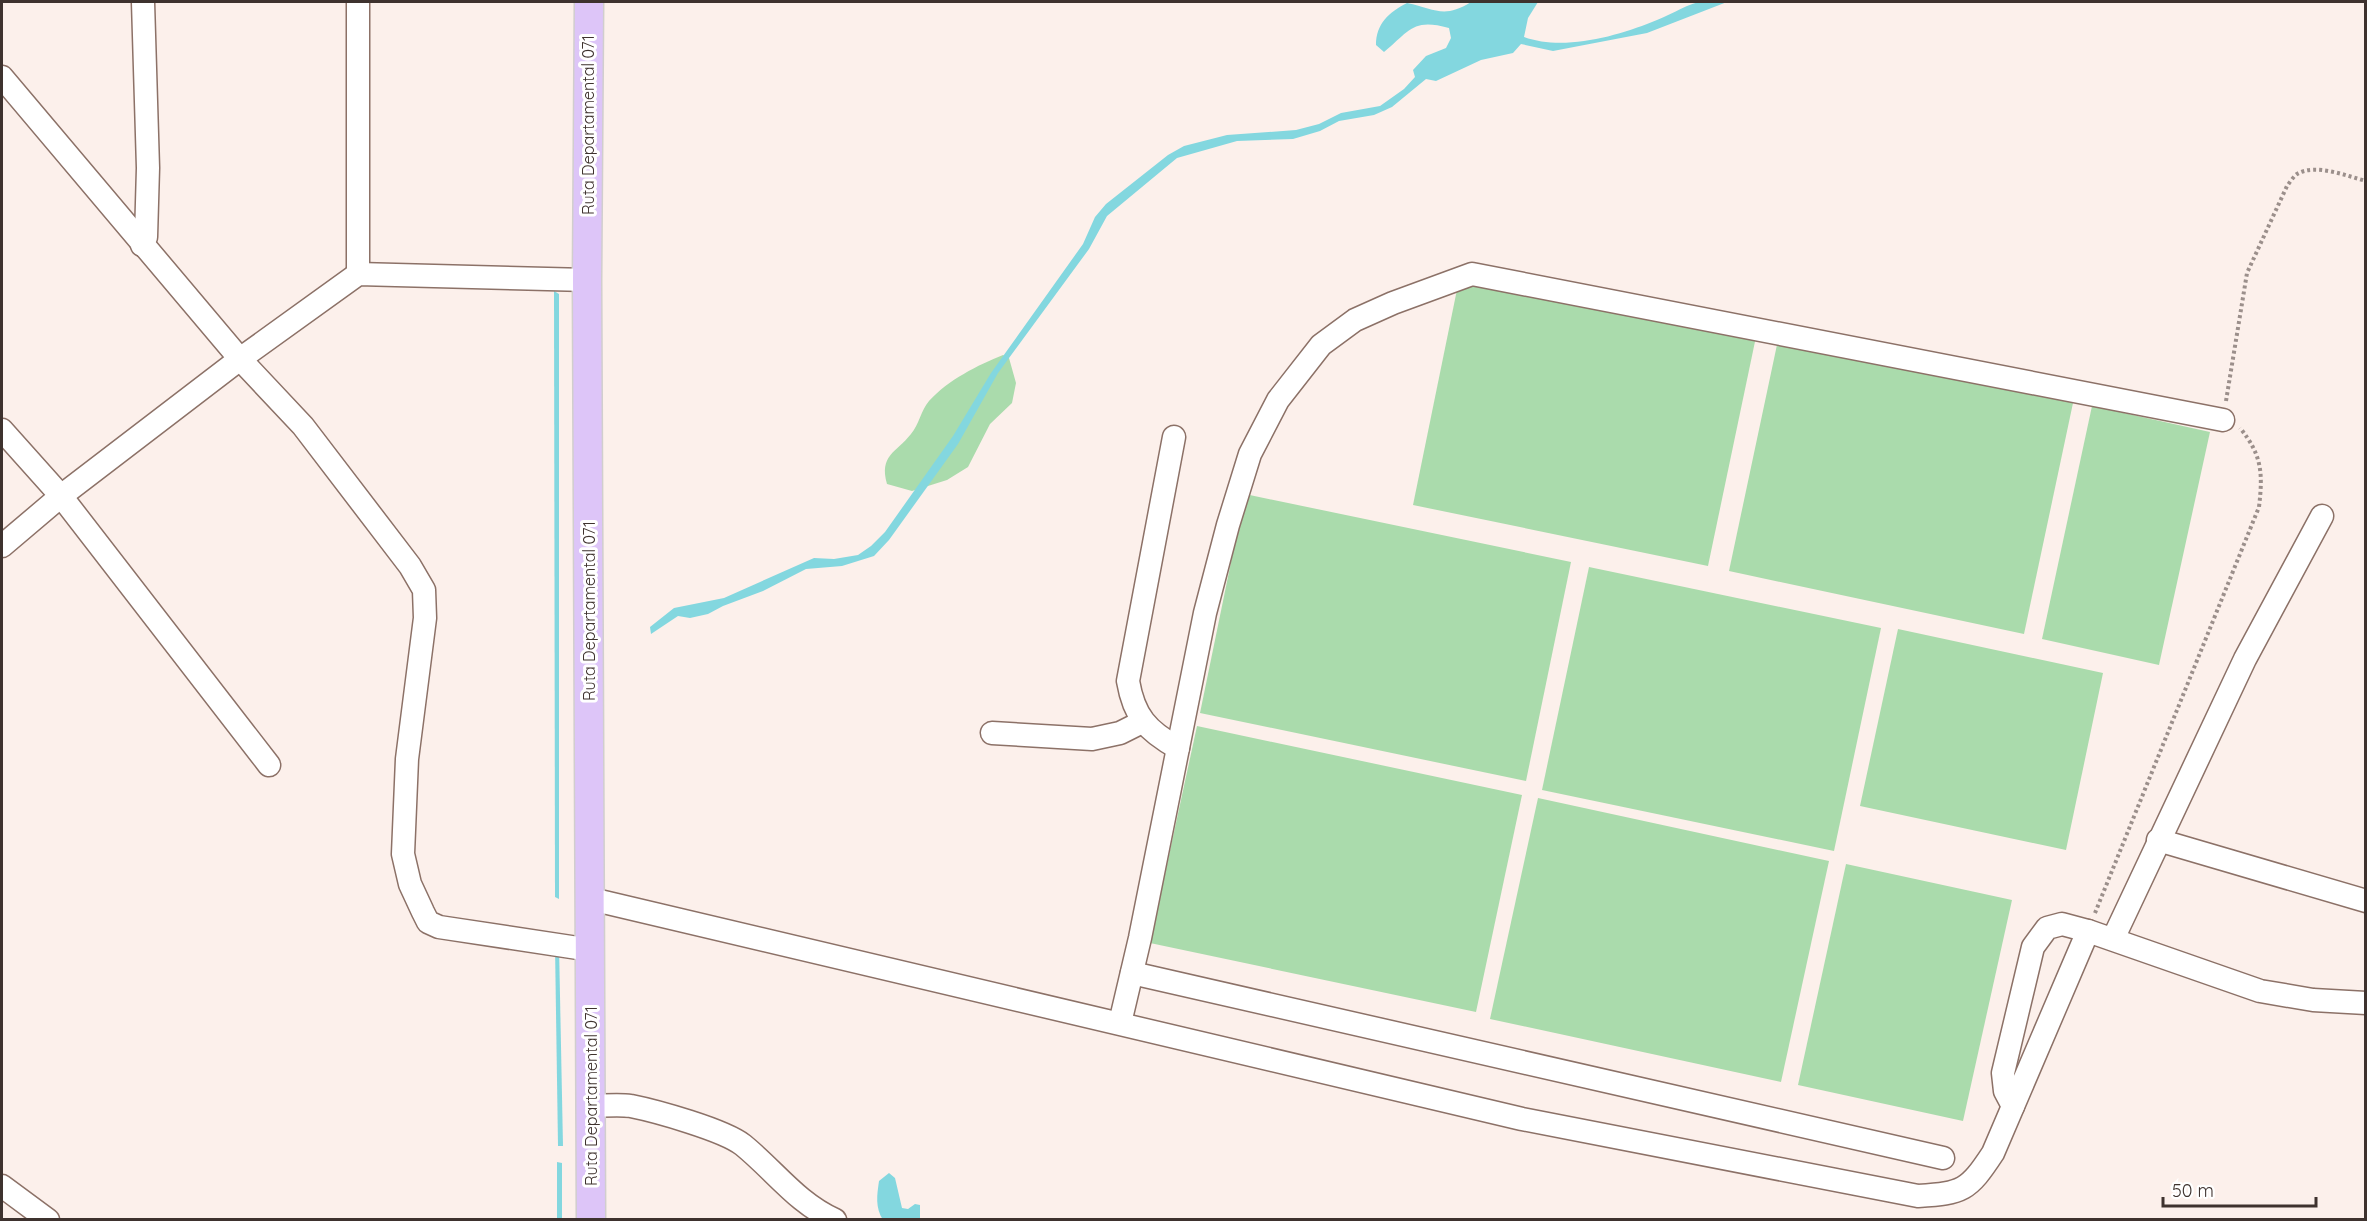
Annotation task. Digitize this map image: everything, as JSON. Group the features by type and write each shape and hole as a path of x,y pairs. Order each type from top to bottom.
{"main road":[{"name":"Ruta Departamental 071","path":"589,2 587,280 591,1220"}],"street":[{"path":"142,244 146,237 148,168 143,2"},
{"path":"358,2 358,274"},
{"path":"2,80 240,359 303,426 410,566 424,590 425,618 407,759 403,854 410,884 428,922 440,927 591,950"},
{"path":"2,546 61,496 240,359 358,274 587,280"},
{"path":"1120,1023 1205,614 1228,525 1250,454 1278,400 1321,345 1355,320 1393,303 1472,274 2223,420"},
{"path":"2,430 61,496 269,765"},
{"path":"1174,437 1128,681 1132,703 1142,722 1159,738 1178,748"},
{"path":"2113,939 2245,659 2322,516"},
{"path":"992,733 1092,739 1120,733 1142,722"},
{"path":"2158,840 2366,901"},
{"path":"591,899 1522,1119 1918,1196 1952,1194 1976,1180 1993,1153 2088,931"},
{"path":"2013,1106 2005,1091 2003,1073 2033,947 2047,928 2062,924 2088,931 2260,991 2313,1000 2366,1004"},
{"path":"1132,973 1943,1158"},
{"path":"589,1106 630,1106 696,1124 740,1143 766,1164 778,1180 803,1202 836,1220"},
{"path":"2,1186 48,1220"}],"path":[{"path":"2088,931 2259,507 2262,482 2261,464 2252,444 2240,428 2223,420 2247,273 2287,186 2297,174 2323,171 2366,180"}],"green space":[{"path":"1461,270 1757,332 1708,566 1413,505"},
{"path":"1778,340 2073,403 2024,634 1729,571"},
{"path":"1003,355 1009,358 1016,383 1012,403 990,424 968,467 947,480 912,491 887,484 885,467 887,460 914,430 929,401 945,386 964,374"},
{"path":"2092,406 2210,432 2159,665 2042,639"},
{"path":"1245,494 1571,562 1526,781 1200,713"},
{"path":"1589,567 1881,628 1834,851 1542,790"},
{"path":"1898,629 2103,673 2066,850 1860,806"},
{"path":"1197,726 1522,795 1476,1012 1150,943"},
{"path":"1538,798 1829,861 1781,1082 1490,1019"},
{"path":"1846,864 2012,900 1963,1121 1798,1085"}],"water":[{"path":"1471,2 1538,2 1528,18 1524,37 1555,43 1588,40 1622,33 1699,2 1727,2 1647,33 1553,51 1521,44 1513,53 1481,60 1436,81 1426,79 1392,107 1374,115 1339,121 1320,131 1293,139 1237,141 1177,158 1107,216 1089,249 998,373 958,444 889,540 874,556 842,566 806,569 763,591 708,614 690,618 678,616 651,634 650,627 674,608 724,598 814,558 834,559 858,555 871,546 885,532 953,436 991,373 1083,244 1095,217 1106,204 1168,155 1184,146 1227,135 1296,130 1319,124 1341,113 1380,106 1404,89 1415,77 1413,70 1426,56 1446,48 1451,38 1449,28 1437,25 1419,26 1412,28 1384,52 1376,45 1378,31 1385,20 1407,3 1432,10 1446,11"},
{"path":"554,291 559,294 559,899 555,897"},
{"path":"559,945 563,1146 558,1146 555,946"},
{"path":"557,1162 562,1163 562,1219 557,1219"},
{"path":"889,1173 895,1178 902,1208 908,1209 915,1204 920,1205 920,1219 883,1220 878,1206 878,1186 879,1181"}]}
